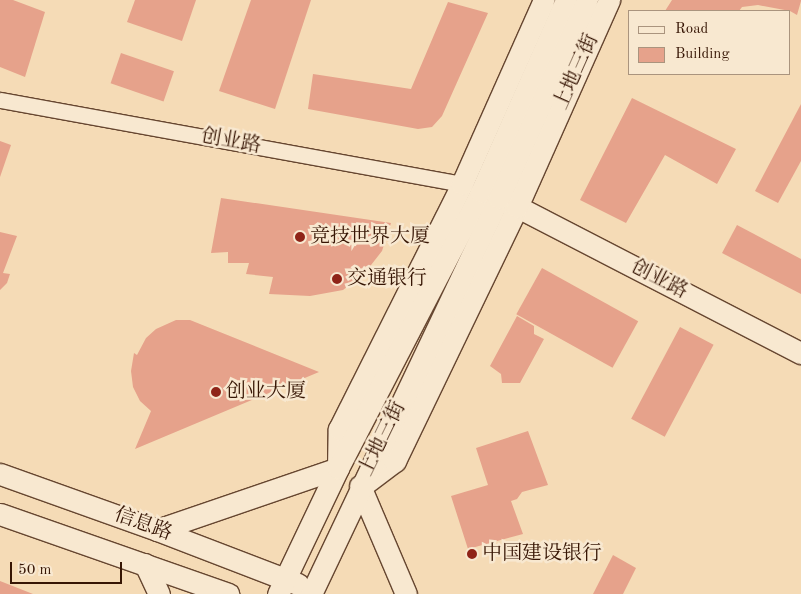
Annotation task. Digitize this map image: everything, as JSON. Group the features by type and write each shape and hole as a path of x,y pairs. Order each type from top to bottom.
{"main road":[{"name":"上地三街","path":"338,468 339,429 462,184 544,0"},
{"name":"上地三街","path":"499,199 566,0"},
{"name":"上地三街","path":"360,486 395,461 499,199 586,0"},
{"name":"上地三街","path":"281,586 338,468 499,199 608,0"},
{"name":"创业路","path":"462,184 499,199 801,353"},
{"path":"157,530 338,468"},
{"name":"信息路","path":"0,474 157,530 281,586 315,593"},
{"path":"315,593 360,486"},
{"path":"360,486 406,594"},
{"name":"信息路","path":"0,514 228,594"},
{"path":"145,564 159,594"}],"street":[{"name":"创业路","path":"0,100 462,184"}],"building":[{"path":"0,0 13,0 45,12 25,77 0,67"},
{"path":"135,0 196,0 182,41 127,22"},
{"path":"251,0 311,0 275,109 219,91"},
{"path":"672,0 801,0 797,15 791,10 758,5 742,7 740,10 666,10"},
{"path":"448,2 488,13 442,116 432,127 418,129 308,109 313,74 411,89"},
{"path":"121,53 174,71 164,101 111,83"},
{"path":"632,98 736,149 717,184 665,155 626,223 580,200"},
{"path":"801,104 801,161 778,203 755,191"},
{"path":"0,141 11,145 0,177"},
{"name":"竞技世界大厦","path":"221,198 391,223 382,251 364,274 343,290 310,296 269,294 273,277 246,274 249,263 228,263 228,252 211,253"},
{"path":"737,225 801,259 801,294 722,253"},
{"path":"0,232 17,236 3,273 10,274 7,283 0,290"},
{"path":"542,268 638,321 613,368 516,314"},
{"path":"517,316 534,326 534,334 544,339 520,383 502,383 501,374 490,366"},
{"name":"创业大厦","path":"176,320 190,320 319,372 135,449 151,411 140,401 133,387 131,371 134,353 137,355 146,338 156,329"},
{"path":"680,327 714,345 665,437 631,419"},
{"path":"528,431 548,485 522,492 517,499 511,501 523,534 468,549 451,496 488,485 476,448"},
{"path":"613,555 636,568 623,594 593,594"},
{"path":"0,581 33,594 0,594"}],"place":[{"name":"竞技世界大厦","path":"300,237"},
{"name":"交通银行","path":"337,279"},
{"name":"创业大厦","path":"216,392"},
{"name":"中国建设银行","path":"472,554"}]}
